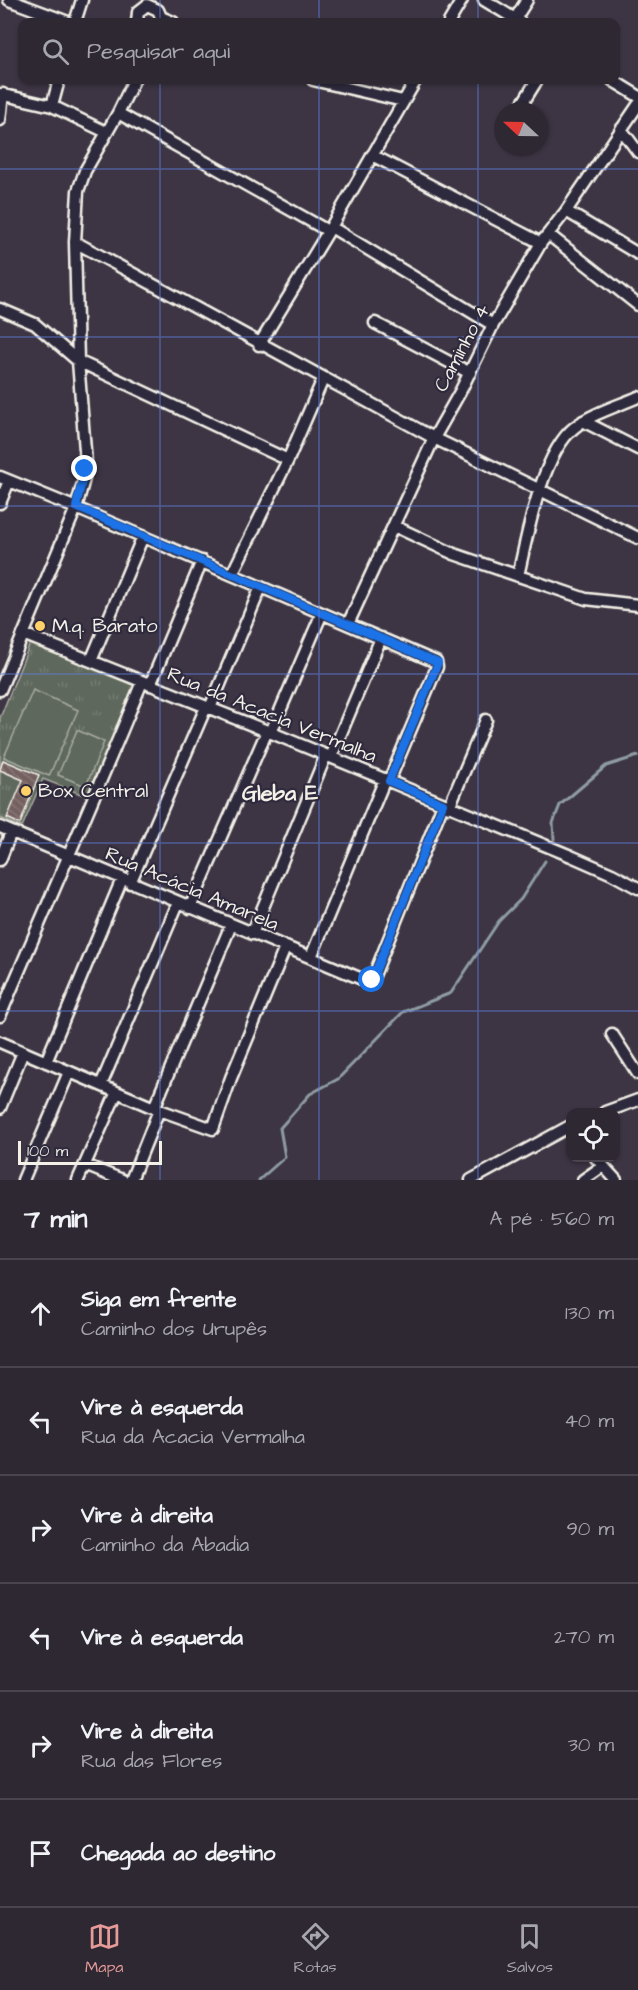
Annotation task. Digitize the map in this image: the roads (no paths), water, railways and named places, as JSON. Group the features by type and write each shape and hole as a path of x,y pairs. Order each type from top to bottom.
{"street":[{"path":"9,0 57,18"},
{"path":"76,18 82,0"},
{"path":"451,18 462,0"},
{"path":"484,0 513,18"},
{"path":"519,18 527,0"},
{"path":"138,18 141,3 155,7 160,18"},
{"path":"52,106 58,84"},
{"path":"1,685 76,507 84,479 86,463 78,361 75,242 80,185 132,84"},
{"path":"329,84 403,101"},
{"path":"259,345 330,229 414,84"},
{"path":"524,102 535,84"},
{"path":"618,84 638,96"},
{"path":"0,120 2,94 52,106 106,132"},
{"name":"Caminho 4","path":"348,624 434,438 494,326 545,238 638,105"},
{"path":"118,113 330,229 494,326"},
{"path":"621,129 638,152"},
{"path":"372,155 545,238 638,305"},
{"path":"566,211 638,254"},
{"path":"75,242 259,345 434,438 638,538"},
{"path":"0,309 35,324 78,361 288,460"},
{"path":"375,323 470,373"},
{"path":"232,574 288,460 323,378"},
{"path":"518,576 538,489 565,436 583,421 638,397"},
{"path":"583,421 638,449"},
{"path":"0,503 5,479 76,507 438,663 311,957"},
{"path":"394,525 454,554 586,599 638,604"},
{"path":"91,661 143,536"},
{"path":"0,1016 42,916 202,561"},
{"path":"46,1062 261,587"},
{"path":"190,908 322,613"},
{"name":"Rua da Acacia Vermalha","path":"23,634 269,731 591,865 638,888"},
{"path":"252,934 381,638"},
{"path":"446,806 486,720"},
{"name":"Rua Acácia Amarela","path":"0,827 285,948 371,981 446,806"},
{"path":"0,860 11,832"},
{"path":"101,1085 178,903"},
{"path":"130,1180 231,925"},
{"path":"0,1042 157,1109 213,1129 231,1078 285,948"},
{"path":"612,1034 638,1074"},
{"path":"0,1107 23,1052"},
{"path":"22,1180 69,1072"},
{"path":"78,1180 117,1092"},
{"path":"618,1108 638,1100"},
{"path":"471,1180 566,1128"},
{"path":"583,1180 600,1162 616,1180"},
{"path":"85,1165 122,1180"}],"waterway":[{"path":"554,839 553,823 560,805 606,766 638,756"},
{"path":"259,1180 285,1157 280,1128 310,1094 338,1079 403,1012 451,993 499,921 521,899 545,861"}],"place":[{"name":"M.q. Barato","path":"40,626"},
{"name":"Box Central","path":"26,791"}],"district":[{"name":"Gleba E","path":"280,793"}]}
